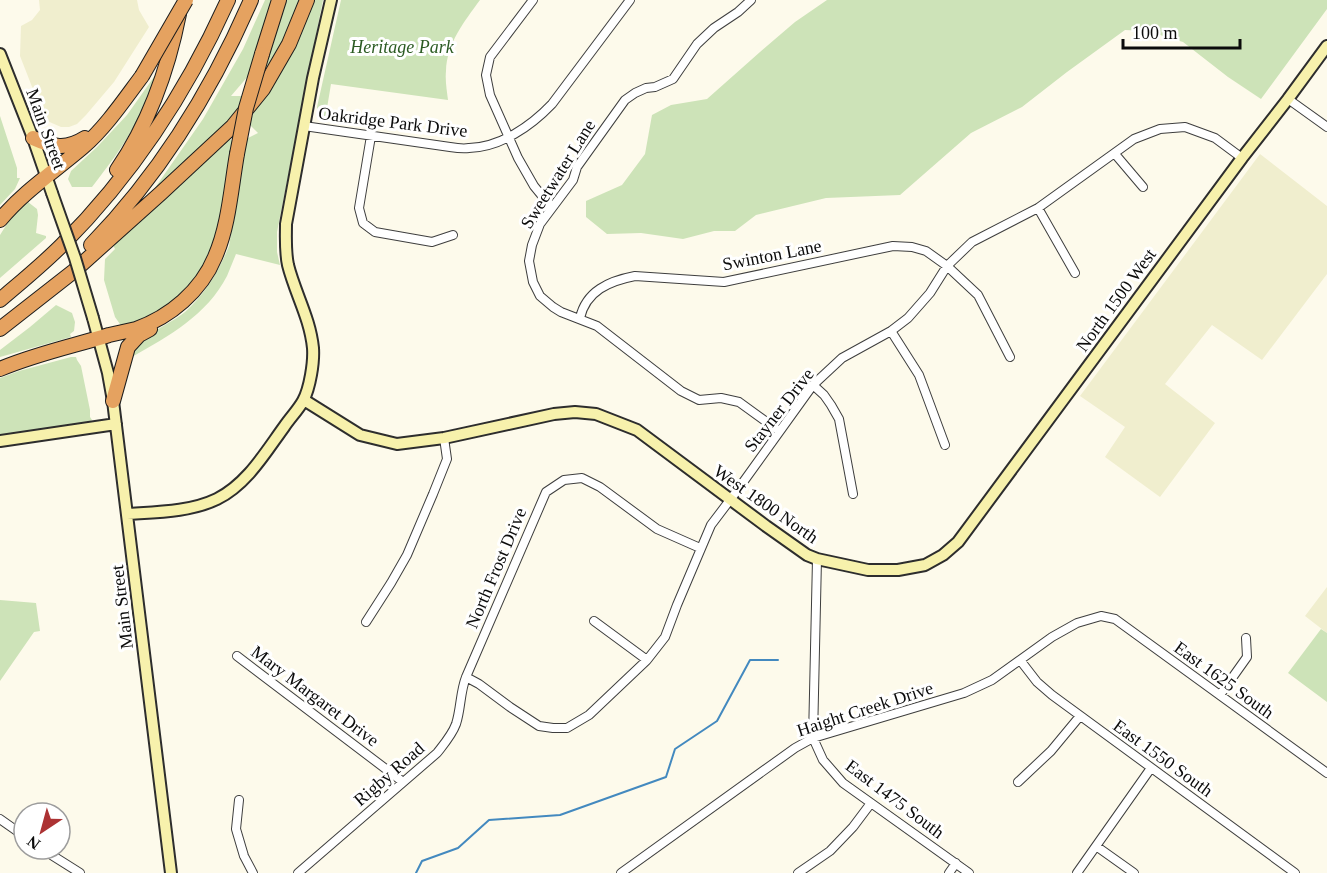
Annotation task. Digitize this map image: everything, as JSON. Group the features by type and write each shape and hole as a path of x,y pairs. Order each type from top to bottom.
{"highway":[{"path":"0,220 12,205 84,146 118,109 142,76 184,0"},
{"path":"36,268 109,182 139,133 163,81 184,0"},
{"path":"0,300 61,246 150,140 202,54 228,0"},
{"path":"39,298 124,209 177,138 218,70 251,0"},
{"path":"0,369 43,354 135,329 165,315 184,300 207,273 215,258 226,219 246,108 279,0"},
{"path":"0,329 74,271 233,126 263,89 289,44 307,0"},
{"path":"33,138 46,144 60,146 75,144 99,129"},
{"path":"113,401 128,347 139,335 158,324 165,315"}],"street":[{"path":"127,514 189,508 228,493 245,479 304,400 312,370 313,348 309,326 288,264 285,244 286,224 313,78 331,0"},
{"path":"533,0 490,57 486,75 490,95 514,150 528,176 552,208"},
{"name":"Oakridge Park Drive","path":"304,126 450,147 470,148 497,142 538,119 552,104 630,0"},
{"name":"Sweetwater Lane","path":"751,0 697,44 673,79 655,87 646,88 625,100 577,167 573,180 540,224 529,261 533,282 540,296 553,307 597,326 681,391 699,400 721,398 739,402 779,431"},
{"name":"North 1500 West","path":"925,565 943,555 958,542 1327,46"},
{"name":"Main Street","path":"0,54 33,138 75,258 99,338 113,401 171,873"},
{"path":"1288,99 1327,127"},
{"name":"Stayner Drive","path":"466,677 539,726 567,728 590,715 665,638 711,525 813,385 842,358 891,331 908,318 939,281 947,266 972,242 1038,208 1134,139 1160,129 1185,127 1215,138 1242,158"},
{"path":"370,136 359,208 363,224 375,232 432,242 453,235"},
{"path":"1115,154 1143,187"},
{"path":"1038,208 1075,273"},
{"name":"Swinton Lane","path":"580,318 586,301 596,291 621,279 635,276 724,282 893,246 912,247 926,252 947,266 978,295 1010,357"},
{"path":"891,331 919,375 945,445"},
{"path":"813,385 828,400 839,419 853,494"},
{"name":"West 1800 North","path":"304,400 360,435 397,444 444,438 554,414 575,412 596,414 637,430 807,555 868,570 898,570 925,565"},
{"path":"0,441 116,424"},
{"path":"366,621 407,555 434,494 447,459 444,438"},
{"name":"North Frost Drive","path":"466,677 546,492 564,480 582,478 600,487 657,530 700,548"},
{"name":"East 1475 South","path":"817,559 813,738 823,760 843,783 969,873"},
{"name":"Haight Creek Drive","path":"621,873 795,747 813,738 964,693 992,680 1052,637 1077,623 1101,616"},
{"name":"East 1625 South","path":"1101,616 1115,619 1327,773"},
{"path":"594,621 646,660"},
{"path":"1220,695 1247,657 1246,638"},
{"name":"Mary Margaret Drive","path":"237,656 403,782"},
{"name":"East 1550 South","path":"1020,660 1037,682 1052,695 1295,873"},
{"name":"Rigby Road","path":"298,873 437,753 456,724 466,677"},
{"path":"1018,782 1051,751 1080,716"},
{"path":"1077,873 1152,768"},
{"path":"239,800 236,829 244,856 253,873"},
{"path":"798,873 830,851 853,827 871,803"},
{"path":"1096,846 1134,873"},
{"path":"61,861 80,873"},
{"path":"949,873 956,864"}],"shaded area":[{"path":"39,0 137,0 139,10 149,27 114,82 77,124 69,127 61,127 45,120 20,56 21,26 32,20 40,10"},
{"path":"1260,154 1327,206 1327,274 1262,360 1212,325 1165,384 1215,423 1160,497 1105,457 1125,427 1080,396"},
{"path":"1327,587 1327,633 1305,616"}],"green space":[{"path":"265,0 275,0 249,75 231,96 243,96 241,108 150,195 203,119 243,49"},
{"path":"287,0 301,0 278,51 263,75 261,74"},
{"path":"314,0 323,0 277,232 277,252 280,265 236,254 219,290 198,313 173,332 132,357 140,343 192,305 211,282 221,264 229,246 246,138 258,133 249,124 293,49"},
{"name":"Heritage Park","path":"341,0 480,0 457,33 449,51 446,75 448,100 331,84 325,120 318,115 317,107"},
{"path":"827,0 1327,0 1327,9 1261,99 1183,42 1147,31 1125,30 1022,107 971,133 900,195 826,198 756,215 735,231 714,231 683,239 641,233 607,234 586,217 586,201 622,185 645,154 652,115 671,105 707,99 795,22"},
{"path":"156,74 139,116 110,164 92,187 72,187 68,179 71,171 127,115"},
{"path":"0,116 17,168 17,178 20,178 15,189 0,205"},
{"path":"229,139 233,141 225,200 219,229 204,267 173,302 144,320 122,327 115,317 104,280 105,259 115,249 113,245 127,231"},
{"path":"28,202 37,209 36,233 46,238 0,278 0,235 12,216"},
{"path":"56,305 72,313 75,322 71,337 0,357 0,350"},
{"path":"76,357 81,366 92,420 86,424 0,437 0,378"},
{"path":"0,600 36,603 40,631 34,632 0,681"},
{"path":"1321,629 1327,633 1327,702 1288,673"}],"waterway":[{"path":"416,873 422,861 458,848 489,820 560,815 666,777 675,749 717,721 750,660 778,660"}]}
